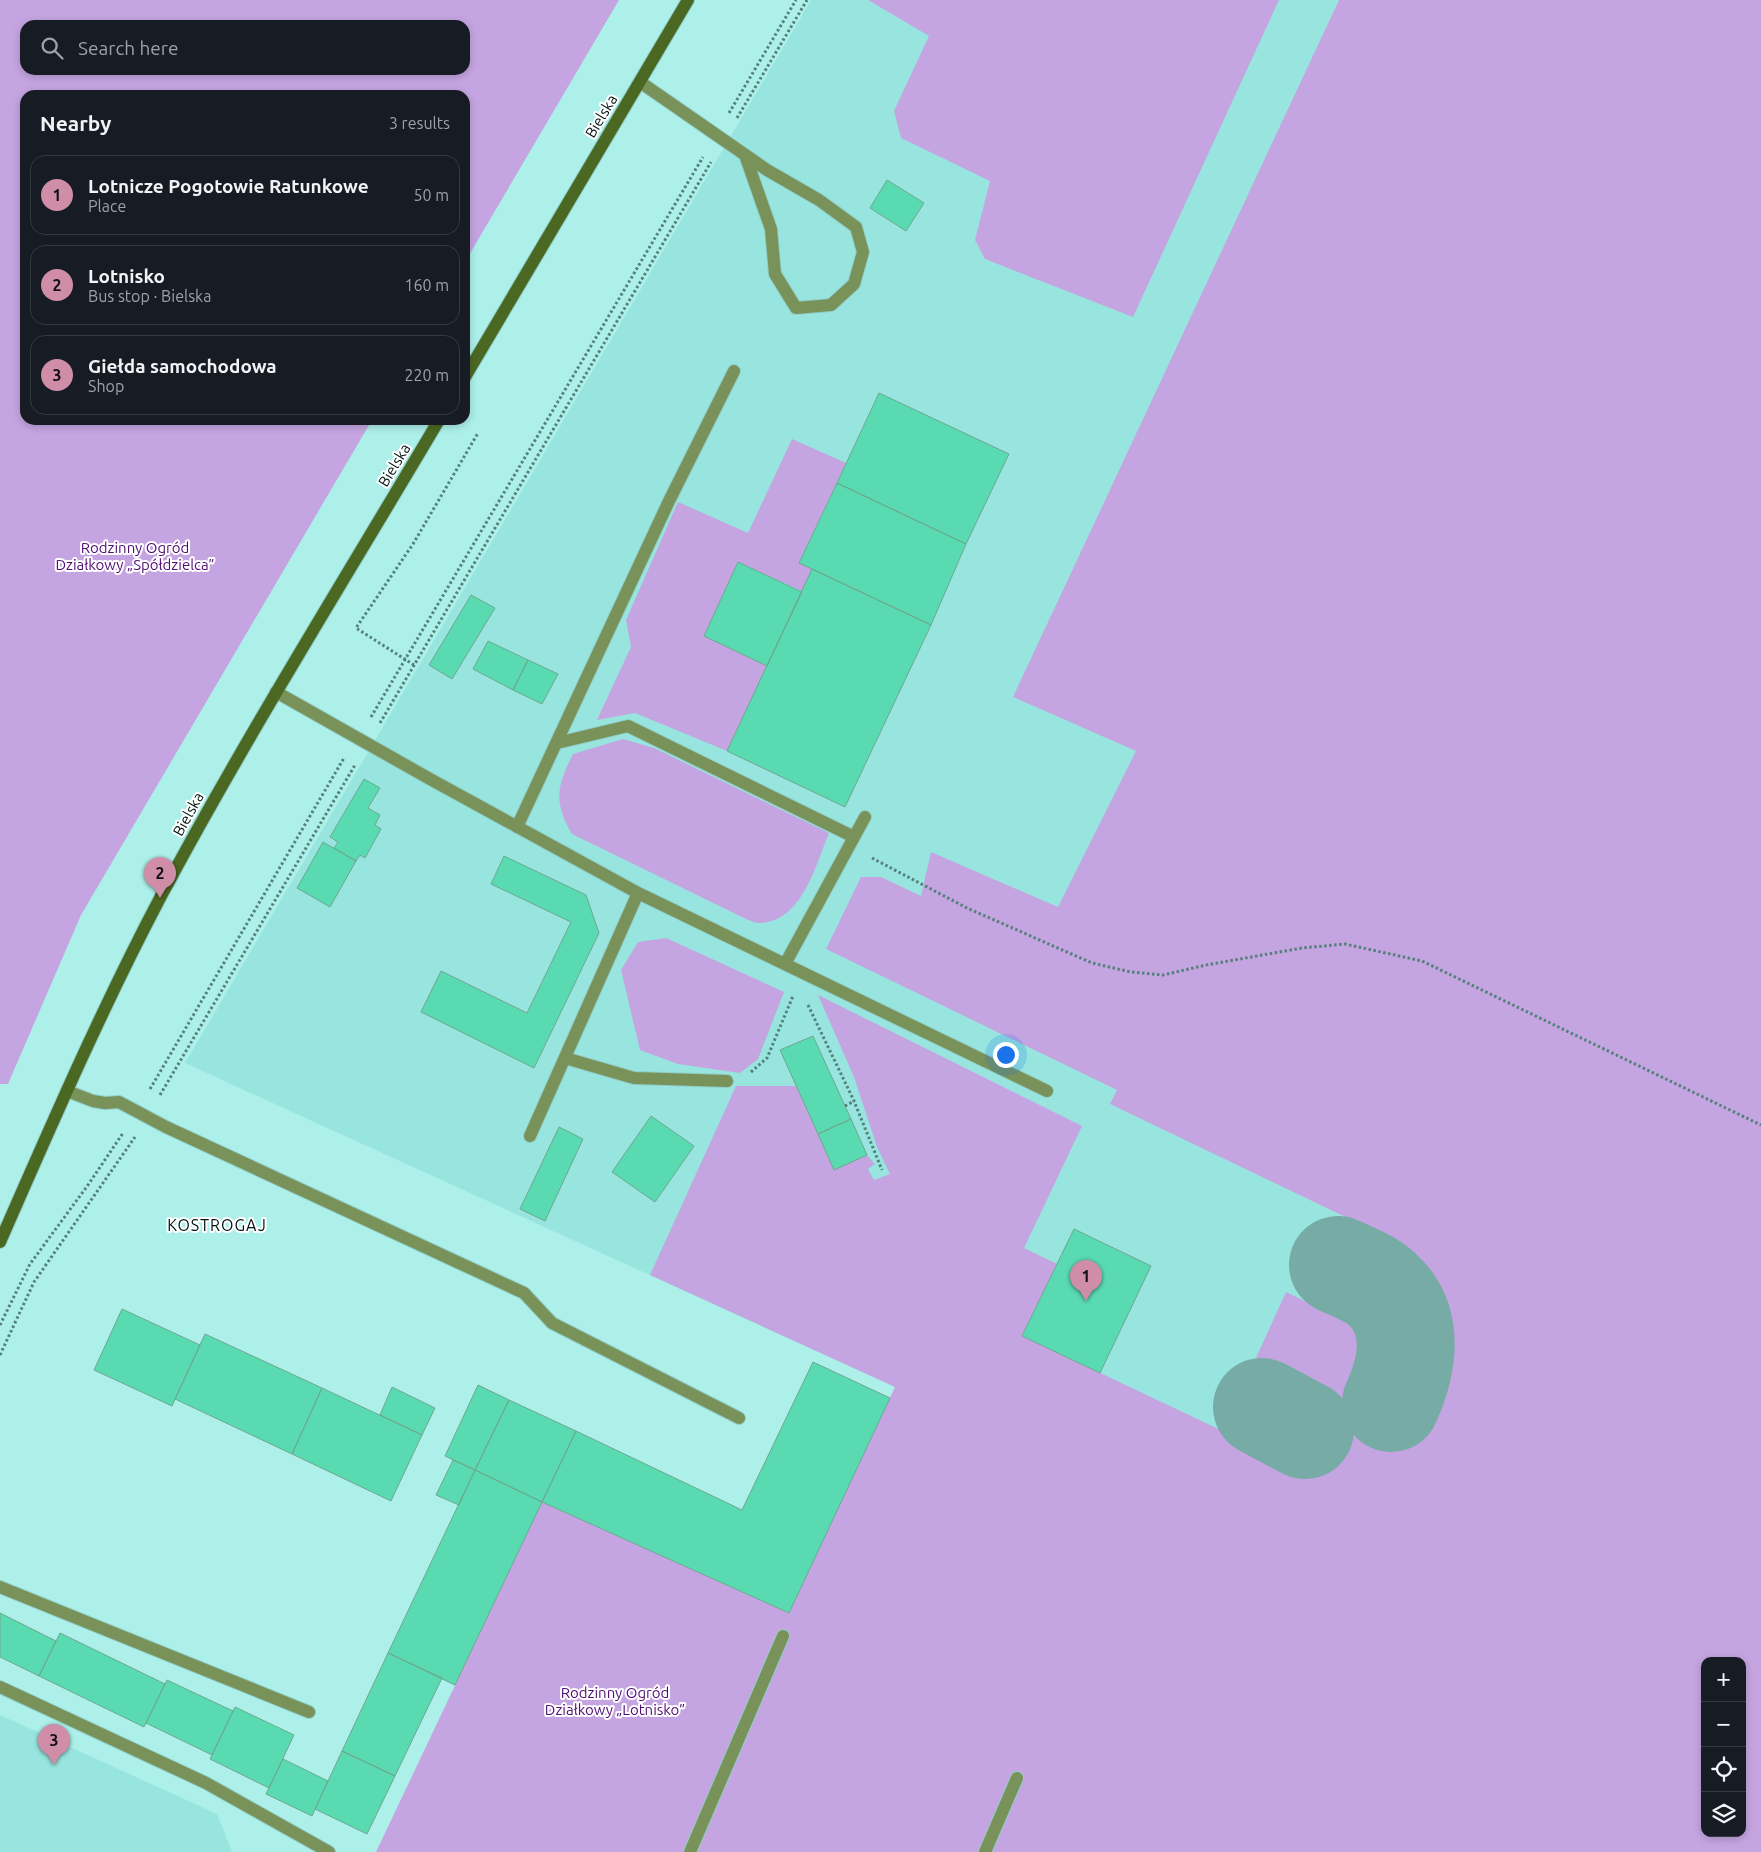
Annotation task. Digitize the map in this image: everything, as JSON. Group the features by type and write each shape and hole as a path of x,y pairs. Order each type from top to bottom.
{"main road":[{"name":"Bielska","path":"470,368 688,0"},
{"name":"Bielska","path":"0,1242 107,1002 160,898 243,747 436,425"}],"lane":[{"path":"640,82 767,170 819,200 856,227 863,252 854,284 831,305 796,308 775,274 771,228 745,155"},
{"path":"517,827 669,501 734,371"},
{"path":"276,692 638,893 785,964 800,978 1047,1091"},
{"path":"557,743 628,726 852,842"},
{"path":"785,964 865,817"},
{"path":"530,1136 638,893"},
{"path":"565,1058 634,1078 727,1081"},
{"path":"67,1091 92,1101 105,1103 119,1102 141,1115 524,1293 552,1323 739,1418"},
{"path":"0,1587 309,1712"},
{"path":"690,1852 783,1636"},
{"path":"0,1687 206,1783 329,1852"},
{"path":"985,1852 1016,1778"}],"path":[{"path":"0,1355 34,1282 129,1148 141,1115 254,909 414,665 720,137 796,0"},
{"path":"0,1325 30,1264 141,1115 363,741 405,659 720,137 807,0"},
{"path":"414,665 356,628 414,544 478,433"},
{"path":"852,842 967,908 1092,964 1131,972 1163,975 1206,965 1302,948 1345,944 1422,961 1761,1125"},
{"path":"727,1081 745,1077 767,1058 800,978"},
{"path":"800,978 882,1170"},
{"path":"845,1106 854,1101"}],"shaded area":[{"path":"811,0 1761,0 1360,1687 870,1440 895,1387 185,1063"},
{"path":"0,1715 217,1814 232,1852 0,1852"}],"green space":[{"name":"Rodzinny Ogród Działkowy „Spółdzielca”","path":"0,0 619,0 470,253 470,90 20,90 20,425 369,425 81,915 8,1084 0,1084"},
{"path":"868,0 1279,0 1133,317 985,259 975,240 990,181 901,138 894,111 929,36"},
{"name":"Rodzinny Ogród Działkowy „Lotnisko”","path":"1339,0 1761,0 1761,1852 376,1852 542,1502 789,1613 895,1387 650,1275 736,1086 796,1086 834,1169 867,1155 875,1164 868,1169 874,1180 890,1174 877,1147 854,1077 818,995 1082,1126 1024,1248 1057,1264 1022,1336 1246,1442 1281,1369 1256,1358 1286,1292 1319,1308 1360,1224 1110,1104 1117,1090 826,949 861,877 881,877 921,896 931,852 1058,907 1136,751 1013,697"},
{"path":"792,439 846,463 799,562 812,569 802,591 738,562 704,636 767,666 727,751 635,713 597,720 631,647 626,620 678,502 748,533"},
{"path":"623,739 654,748 829,833 812,875 797,903 786,913 774,920 759,923 753,922 572,834 562,812 559,794 563,776 573,754"},
{"path":"666,938 784,992 758,1059 740,1073 678,1064 640,1050 621,970 638,942"}],"building":[{"path":"887,180 924,203 906,231 870,208"},
{"path":"879,393 1009,454 966,544 837,483"},
{"path":"837,483 966,544 931,625 799,563"},
{"path":"738,562 802,592 767,666 704,636"},
{"path":"812,569 931,625 845,807 727,751"},
{"path":"471,595 495,608 452,679 429,665"},
{"path":"488,641 528,660 513,690 473,669"},
{"path":"528,660 558,674 542,704 513,690"},
{"path":"364,779 380,788 368,808 380,815 375,825 381,829 365,858 360,855 356,861 334,848 338,842 330,837"},
{"path":"323,842 356,861 330,907 297,888"},
{"path":"504,856 586,895 599,933 534,1068 421,1012 441,971 527,1013 571,922 491,884"},
{"path":"813,1036 851,1119 818,1134 780,1050"},
{"path":"651,1116 694,1146 655,1202 612,1172"},
{"path":"851,1119 867,1155 834,1170 818,1134"},
{"path":"559,1127 583,1139 545,1221 520,1209"},
{"path":"1074,1229 1151,1266 1100,1373 1022,1336"},
{"path":"122,1309 200,1345 172,1406 94,1370"},
{"path":"205,1334 322,1388 292,1454 175,1399"},
{"path":"813,1362 890,1398 789,1613 542,1502 576,1431 742,1510"},
{"path":"478,1385 509,1400 475,1470 445,1456"},
{"path":"392,1387 435,1408 422,1435 380,1415"},
{"path":"322,1388 422,1435 391,1501 292,1454"},
{"path":"509,1400 576,1431 542,1502 475,1470"},
{"path":"453,1460 475,1470 459,1505 436,1495"},
{"path":"475,1470 542,1502 455,1685 388,1653"},
{"path":"0,1613 56,1641 39,1676 0,1657"},
{"path":"60,1633 165,1684 144,1727 39,1676"},
{"path":"388,1653 442,1678 395,1776 342,1751"},
{"path":"167,1680 233,1711 212,1755 146,1723"},
{"path":"235,1707 294,1735 269,1788 210,1759"},
{"path":"342,1751 395,1776 367,1834 315,1809"},
{"path":"283,1759 328,1781 312,1816 266,1794"}],"taxiway":[{"path":"1338,1265 1382,1289 1393,1301 1400,1315 1406,1344 1405,1359 1402,1374 1391,1403"},
{"path":"1262,1407 1305,1430"}],"place":[{"name":"Lotnisko","path":"160,898"},
{"name":"Lotnicze Pogotowie Ratunkowe","path":"1086,1301"},
{"name":"Giełda samochodowa","path":"54,1765"}],"district":[{"name":"KOSTROGAJ","path":"217,1225"}]}
